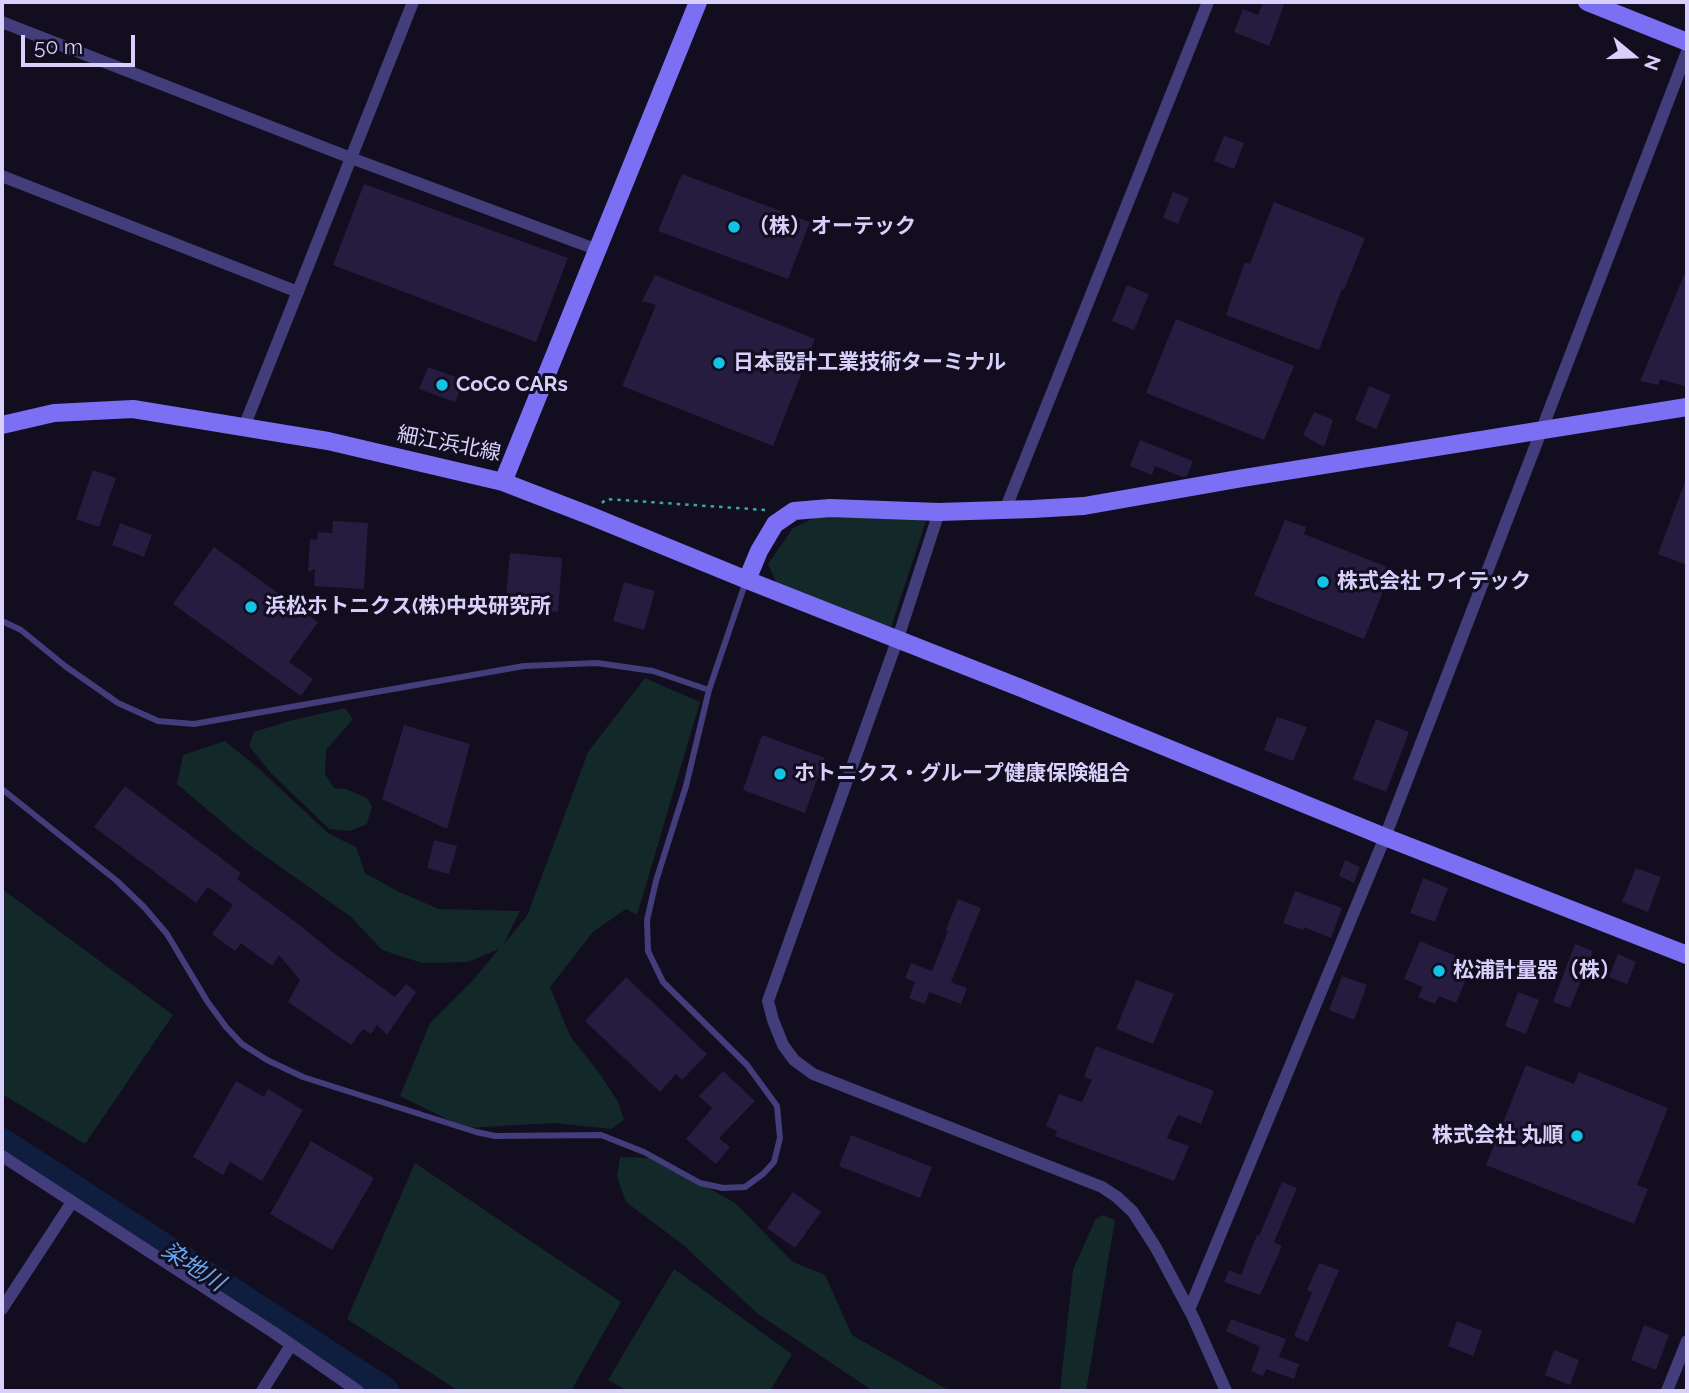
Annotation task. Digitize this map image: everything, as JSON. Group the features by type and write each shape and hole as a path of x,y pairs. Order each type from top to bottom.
{"street":[{"path":"244,427 413,2"},
{"name":"細江浜北線","path":"2,425 54,413 133,409 328,441 503,482 698,2"},
{"path":"1005,510 1208,2"},
{"path":"1587,2 1687,41"},
{"path":"2,22 351,158 598,250"},
{"path":"1189,1310 1385,837 1687,52"},
{"path":"2,176 298,292"},
{"path":"747,580 759,551 775,524 794,512 830,508 939,512 1084,506 1687,407"},
{"path":"503,482 898,638 1385,837 1687,955"},
{"path":"939,512 898,638 768,1001 773,1020 783,1045 794,1060 813,1074 1102,1187 1117,1197 1133,1212 1156,1248 1189,1310 1226,1391"},
{"path":"2,1156 274,1332 358,1391"},
{"path":"2,1309 72,1202"},
{"path":"1667,1391 1687,1341"},
{"path":"262,1391 291,1346"}],"lane":[{"path":"2,789 117,881 144,907 167,934 207,1002 226,1027 242,1044 267,1060 303,1077 476,1132 495,1136 601,1135 645,1152 699,1183 723,1188 745,1187 774,1162 780,1138 777,1106 747,1065 663,982 648,951 647,920 656,881 686,786 709,690 747,580"},
{"path":"2,621 22,630 65,666 118,703 158,721 194,724 524,666 597,663 653,671 709,690"}],"path":[{"path":"591,516 606,499 794,512"}],"green space":[{"path":"820,515 926,521 891,627 777,584 768,564 793,528"},
{"path":"645,678 700,702 637,915 626,909 593,932 550,987 570,1036 618,1102 624,1120 611,1129 555,1123 465,1128 400,1096 430,1023 473,980 499,949 468,962 422,963 382,950 351,917 248,844 177,784 183,755 225,741 329,834 356,847 365,873 399,892 439,909 520,911 503,945 527,916 588,752"},
{"path":"345,708 353,719 326,750 325,774 334,788 346,789 367,798 372,807 367,824 350,831 329,829 270,772 249,746 254,732"},
{"path":"2,889 173,1015 85,1144 2,1094"},
{"path":"620,1157 656,1158 735,1203 793,1262 825,1275 852,1335 950,1391 873,1391 758,1314 682,1244 626,1202 617,1177"},
{"path":"415,1163 621,1302 571,1391 459,1391 347,1319"},
{"path":"1103,1215 1115,1220 1086,1391 1060,1391 1073,1270 1095,1220"},
{"path":"674,1269 792,1354 770,1391 628,1391 608,1380"}],"building":[{"path":"1263,2 1285,2 1269,46 1234,32 1243,9 1258,15"},
{"path":"1224,136 1244,143 1234,169 1214,161"},
{"name":"（株）オーテック","path":"682,174 810,222 788,279 658,231"},
{"path":"364,184 568,258 536,342 333,265"},
{"path":"1173,192 1189,198 1178,224 1163,218"},
{"path":"1274,202 1365,238 1319,350 1226,315 1245,262 1250,264"},
{"path":"1687,268 1687,387 1660,379 1658,385 1640,381"},
{"name":"日本設計工業技術ターミナル","path":"655,275 815,339 773,446 622,386 656,305 642,301"},
{"path":"1127,285 1149,294 1134,330 1112,321"},
{"path":"1176,319 1294,366 1264,440 1146,393"},
{"name":"CoCo CARs","path":"428,367 464,380 455,402 419,389"},
{"path":"1369,386 1391,395 1376,429 1355,420"},
{"path":"1314,412 1333,420 1324,447 1303,435"},
{"path":"1140,440 1193,461 1187,476 1182,477 1155,466 1152,475 1130,466"},
{"path":"93,470 116,478 99,527 76,519"},
{"path":"1687,479 1687,565 1658,554"},
{"name":"株式会社 ワイテック","path":"1285,520 1306,527 1304,534 1392,569 1364,639 1254,595"},
{"path":"333,521 368,523 364,589 314,586 315,569 308,572 310,539 317,540 318,532 332,533"},
{"path":"120,523 152,535 144,557 112,545"},
{"path":"214,547 318,622 289,662 313,679 301,696 173,604"},
{"path":"510,553 562,558 558,612 505,607"},
{"path":"624,582 655,591 644,630 613,621"},
{"path":"1277,717 1307,727 1293,761 1264,750"},
{"path":"1376,719 1409,732 1386,792 1353,779"},
{"path":"404,725 470,744 447,829 382,799"},
{"path":"762,735 825,758 805,813 743,790"},
{"path":"125,786 241,873 237,879 395,997 406,984 416,992 387,1035 377,1025 371,1034 363,1029 351,1045 288,1002 300,980 279,955 272,966 241,943 235,951 212,934 233,905 208,887 196,903 94,827"},
{"path":"434,840 457,846 449,874 427,868"},
{"path":"1345,860 1360,867 1354,883 1339,876"},
{"path":"1636,868 1661,877 1648,912 1622,902"},
{"path":"1423,878 1448,888 1435,922 1410,913"},
{"path":"1295,891 1342,908 1331,938 1304,927 1303,930 1283,923"},
{"path":"958,899 981,908 951,982 967,988 961,1004 929,992 925,1004 909,998 915,982 905,978 911,963 932,971"},
{"name":"松浦計量器（株）","path":"1420,941 1473,963 1456,1003 1439,996 1435,1004 1418,997 1423,987 1404,979"},
{"path":"1575,944 1593,951 1570,1008 1553,1002"},
{"path":"1618,954 1636,962 1627,984 1609,977"},
{"path":"1342,976 1367,985 1354,1020 1329,1010"},
{"path":"626,977 707,1054 682,1080 676,1074 660,1092 585,1021"},
{"path":"1136,980 1174,994 1153,1044 1116,1029"},
{"path":"1518,992 1539,1000 1526,1034 1505,1026"},
{"path":"1096,1046 1214,1091 1201,1124 1178,1115 1167,1138 1189,1146 1174,1181 1055,1136 1057,1131 1046,1126 1059,1094 1082,1102 1092,1080 1084,1077"},
{"name":"株式会社 丸順","path":"1526,1065 1574,1084 1579,1072 1668,1108 1637,1185 1648,1189 1634,1224 1486,1165"},
{"path":"723,1071 755,1101 719,1138 730,1147 716,1164 686,1139 712,1108 699,1096"},
{"path":"236,1081 264,1097 268,1089 303,1110 262,1181 230,1162 223,1175 193,1157"},
{"path":"851,1135 932,1167 920,1198 839,1166"},
{"path":"311,1141 374,1178 332,1250 270,1214"},
{"path":"1282,1182 1297,1188 1274,1242 1282,1246 1260,1295 1224,1282 1229,1270 1241,1275"},
{"path":"793,1192 821,1212 795,1248 767,1228"},
{"path":"1319,1263 1339,1270 1308,1342 1294,1336 1312,1292 1307,1290"},
{"path":"1231,1319 1286,1339 1279,1357 1299,1364 1294,1379 1266,1369 1263,1376 1251,1371 1260,1347 1226,1331"},
{"path":"1457,1321 1482,1331 1473,1356 1448,1346"},
{"path":"1644,1325 1669,1335 1656,1370 1631,1360"},
{"path":"1554,1350 1579,1360 1570,1385 1545,1375"}],"waterway":[{"name":"染地川","path":"2,1142 385,1391"}],"place":[{"name":"（株）オーテック","path":"734,227"},
{"name":"日本設計工業技術ターミナル","path":"719,363"},
{"name":"CoCo CARs","path":"442,385"},
{"name":"株式会社 ワイテック","path":"1323,582"},
{"name":"浜松ホトニクス(株)中央研究所","path":"251,607"},
{"name":"ホトニクス・グループ健康保険組合","path":"780,774"},
{"name":"松浦計量器（株）","path":"1439,971"},
{"name":"株式会社 丸順","path":"1577,1136"}]}
